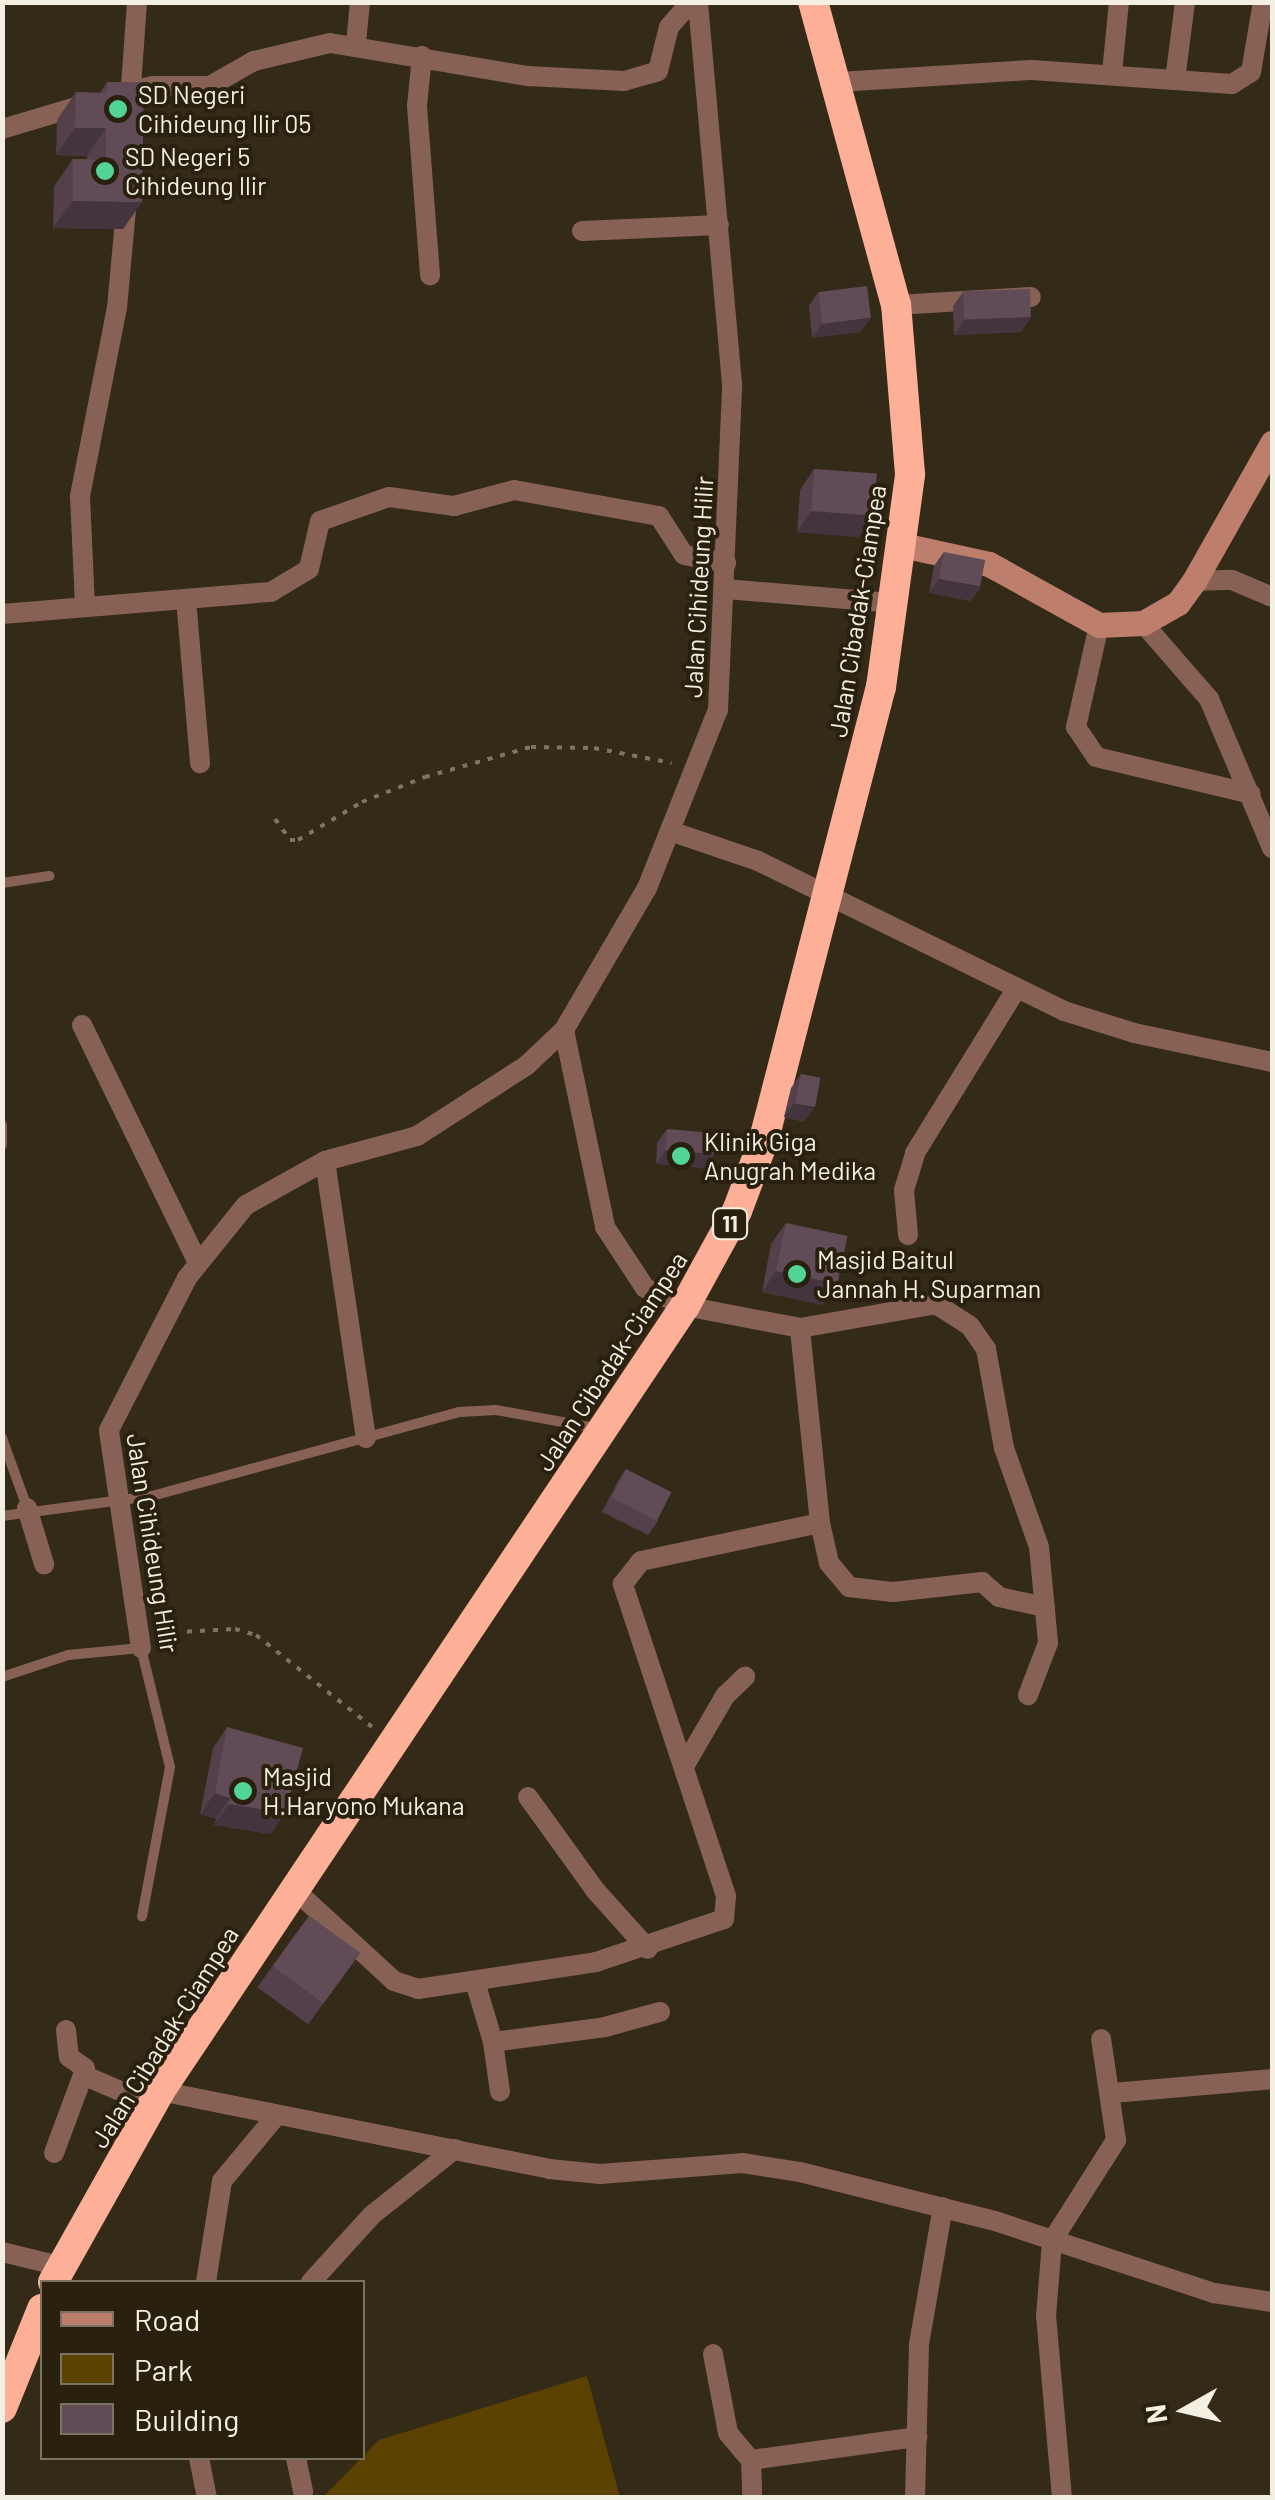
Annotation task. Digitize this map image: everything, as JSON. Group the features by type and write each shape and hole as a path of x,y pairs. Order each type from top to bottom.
{"highway":[{"name":"Jalan Cibadak-Ciampea","path":"56,2274 157,2098 390,1743 436,1685 685,1306 737,1211 764,1139 881,686 902,546 909,438 896,305 813,2"},
{"path":"2,2408 12,2361 40,2312"}],"main road":[{"path":"902,546 989,564 1099,625 1143,624 1178,603 1194,582 1272,443"}],"street":[{"path":"129,122 138,2"},
{"path":"356,43 360,2"},
{"name":"Jalan Cihideung Hilir","path":"2,129 130,91 210,86 254,60 356,43 528,76 624,80 658,71 669,27 695,2"},
{"name":"Jalan Cihideung Hilir","path":"141,1648 108,1430 198,1263 246,1206 325,1161 417,1136 527,1065 564,1030 596,985 673,832 718,710 732,384 695,2"},
{"path":"1112,73 1120,2"},
{"path":"1175,80 1184,2"},
{"path":"838,82 1032,70 1243,82 1251,72 1263,2"},
{"path":"422,56 417,106 430,276"},
{"path":"86,606 80,496 117,308 127,177"},
{"path":"582,232 719,225"},
{"path":"896,305 1031,298"},
{"path":"2,614 271,592 308,569 320,520 390,497 454,506 514,490 646,514 671,527 684,555 726,563"},
{"path":"1194,582 1232,580 1272,597"},
{"path":"726,589 894,603"},
{"path":"186,599 200,763"},
{"path":"1143,624 1208,699 1272,848"},
{"path":"1099,625 1076,727 1096,757 1251,794"},
{"path":"673,832 758,861 1015,992 1104,1026 1272,1062"},
{"path":"908,1235 904,1190 915,1153 1015,992"},
{"path":"82,1025 198,1263"},
{"path":"564,1030 605,1228 645,1288 685,1306 800,1328 936,1304 970,1326 986,1349 1004,1448 1038,1547 1046,1607 1045,1659 1028,1695"},
{"path":"325,1161 366,1438"},
{"path":"800,1328 820,1523 830,1564 849,1587 893,1592 982,1582 998,1597 1046,1607"},
{"path":"27,1508 44,1564"},
{"path":"295,1890 402,1987 476,1984 648,1949 724,1919 727,1910 686,1763 625,1596 627,1572 641,1562 820,1523"},
{"path":"686,1763 724,1696 745,1678"},
{"path":"528,1797 595,1890 648,1949"},
{"path":"476,1984 493,2042 500,2092"},
{"path":"493,2042 605,2027 660,2012"},
{"path":"54,2154 85,2068 69,2058 66,2030"},
{"path":"1062,2498 1046,2316 1052,2241 1072,2202 1106,2164 1116,2140 1113,2093 1100,2039"},
{"path":"83,2076 157,2098 277,2115 600,2174 742,2163 943,2206 1214,2294 1272,2302"},
{"path":"1113,2093 1272,2078"},
{"path":"206,2280 222,2181 277,2115"},
{"path":"312,2280 372,2214 455,2149"},
{"path":"916,2498 919,2344 943,2206"},
{"path":"2,2252 56,2274"},
{"path":"713,2354 728,2434 750,2460 752,2498"},
{"path":"750,2460 916,2438"},
{"path":"198,2460 207,2498"},
{"path":"296,2460 303,2492"}],"lane":[{"path":"2,884 50,876"},
{"path":"2,1125 2,1145"},
{"path":"2,1516 27,1508 118,1496 152,1496 478,1409 602,1430"},
{"path":"2,1438 27,1508"},
{"path":"2,1677 68,1655 141,1648"},
{"name":"Jalan Cihideung Hilir","path":"141,1648 170,1767 142,1916"}],"path":[{"path":"274,819 290,840 298,840 394,790 472,760 531,747 594,748 696,768"},
{"path":"141,1648 166,1630 256,1635 390,1743"}],"green space":[{"path":"587,2376 620,2497 323,2497 359,2460 365,2460 365,2454 379,2440"}],"building":[{"path":"107,82 144,82 142,202 73,201 73,159 106,160 106,128 75,128 76,92 107,93"},
{"path":"867,286 871,318 822,324 818,292"},
{"path":"1030,289 1031,317 964,319 963,291"},
{"path":"814,469 877,473 874,515 811,511"},
{"path":"944,552 985,560 980,587 939,579"},
{"path":"801,1074 821,1078 815,1107 795,1103"},
{"path":"667,1129 717,1133 715,1154 665,1150"},
{"path":"786,1223 848,1236 837,1284 776,1271"},
{"path":"626,1469 671,1492 657,1521 611,1498"},
{"path":"227,1727 303,1748 285,1813 229,1804 230,1798 215,1793"},
{"path":"309,1916 360,1953 324,2003 273,1966"}],"place":[{"name":"SD Negeri Cihideung Ilir 05","path":"118,109"},
{"name":"SD Negeri 5 Cihideung Ilir","path":"105,171"},
{"name":"Klinik Giga Anugrah Medika","path":"681,1156"},
{"name":"Masjid Baitul Jannah H. Suparman","path":"797,1274"},
{"name":"Masjid H.Haryono Mukana","path":"243,1791"}]}
